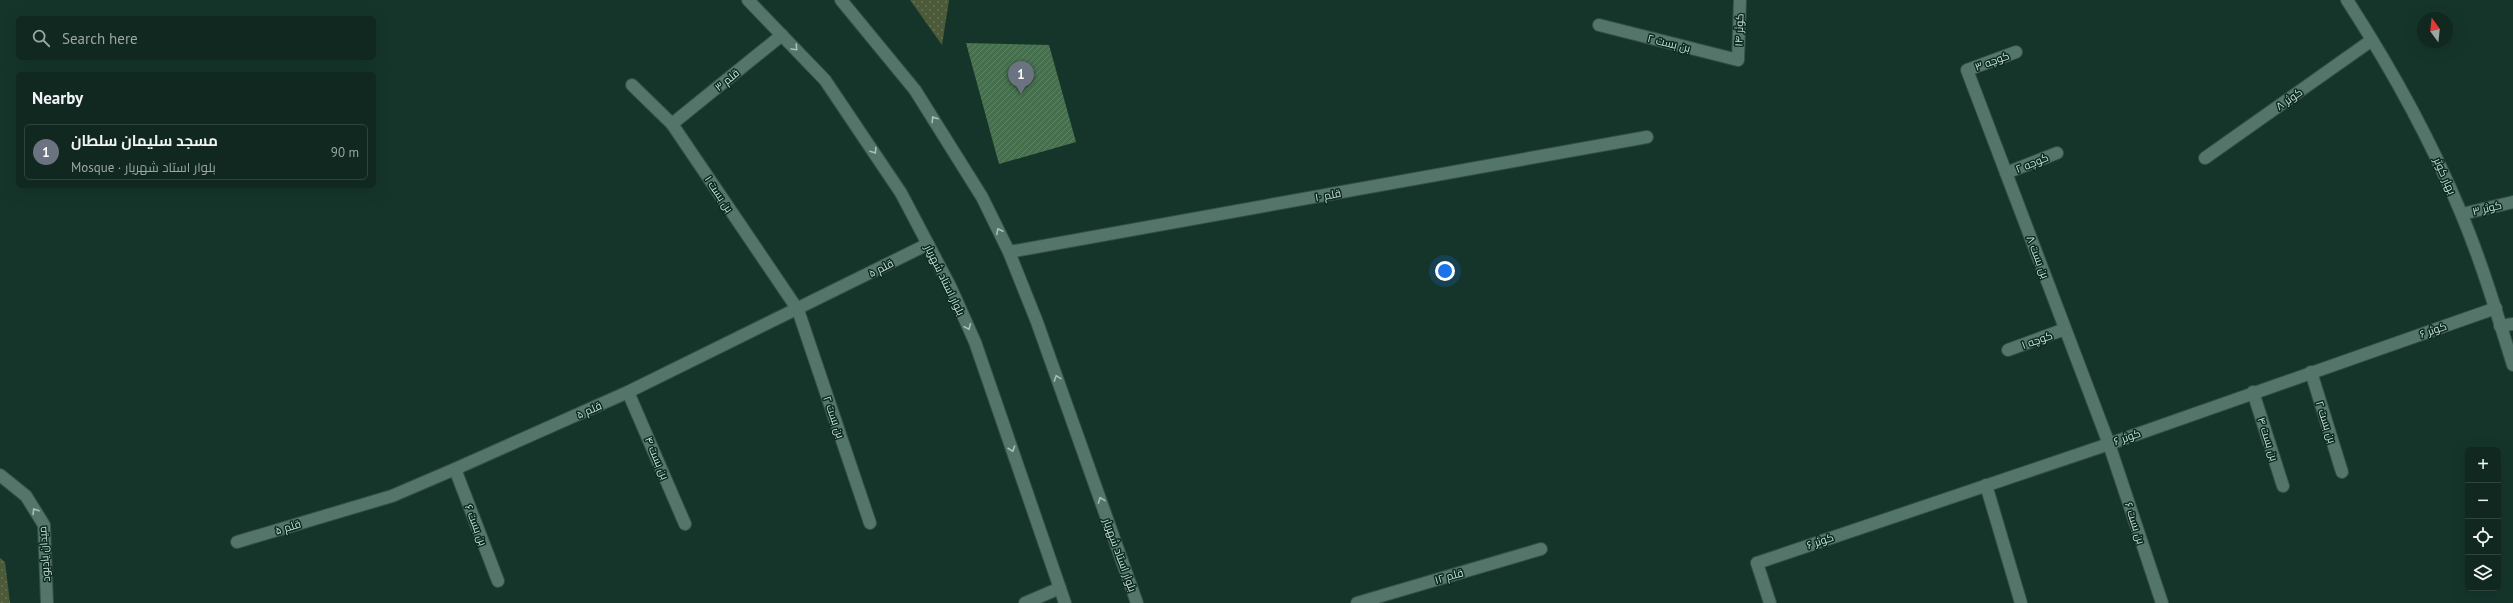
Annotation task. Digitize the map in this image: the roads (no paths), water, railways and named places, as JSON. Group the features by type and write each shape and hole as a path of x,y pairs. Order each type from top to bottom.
{"main road":[{"name":"بلوار استاد شهریار","path":"748,0 825,80 874,150 928,244 950,286 975,342 1065,603"},
{"name":"کوثر ۱۴","path":"1738,60 1740,0"},
{"name":"بهار کوثر","path":"2347,0 2425,132 2462,214 2496,308 2500,326 2513,365"},
{"name":"بلوار استاد شهریار","path":"844,1 915,90 982,196 1009,252 1037,322 1137,603"},
{"name":"بن بست ۲","path":"1599,25 1738,60"},
{"name":"قلم ۳","path":"672,124 782,35"},
{"name":"کوثر ۸","path":"2205,158 2372,40"},
{"name":"کوچه ۳","path":"1967,70 2016,52"},
{"name":"بن بست ۸","path":"1967,70 2109,444"},
{"name":"بن بست ۱","path":"632,85 672,124 798,310"},
{"name":"قلم ۱۰","path":"1009,252 1647,137"},
{"name":"کوچه ۲","path":"2006,173 2057,153"},
{"name":"کوثر ۳","path":"2462,214 2513,202"},
{"name":"قلم ۵","path":"238,542 392,496 628,392 798,310 928,244"},
{"name":"کوثر ۶","path":"1770,603 1757,563 2109,444 2253,392 2496,308"},
{"name":"بن بست ۲","path":"798,310 870,523"},
{"path":"2500,326 2513,324"},
{"name":"کوچه ۱","path":"2008,350 2065,329"},
{"name":"بن بست ۲","path":"2310,372 2342,472"},
{"name":"بن بست ۴","path":"628,392 685,524"},
{"name":"بن بست ۴","path":"2253,392 2283,486"},
{"name":"بن بست ۶","path":"2109,444 2162,603"},
{"name":"بن بست ۶","path":"455,468 498,581"},
{"name":"میدان یادبود","path":"0,475 26,496 44,525 47,603"},
{"path":"1986,485 2021,603"},
{"name":"قلم ۱۲","path":"1357,603 1541,549"},
{"path":"1026,603 1060,588"}],"place":[{"name":"مسجد سلیمان سلطان","path":"1021,94"}]}
